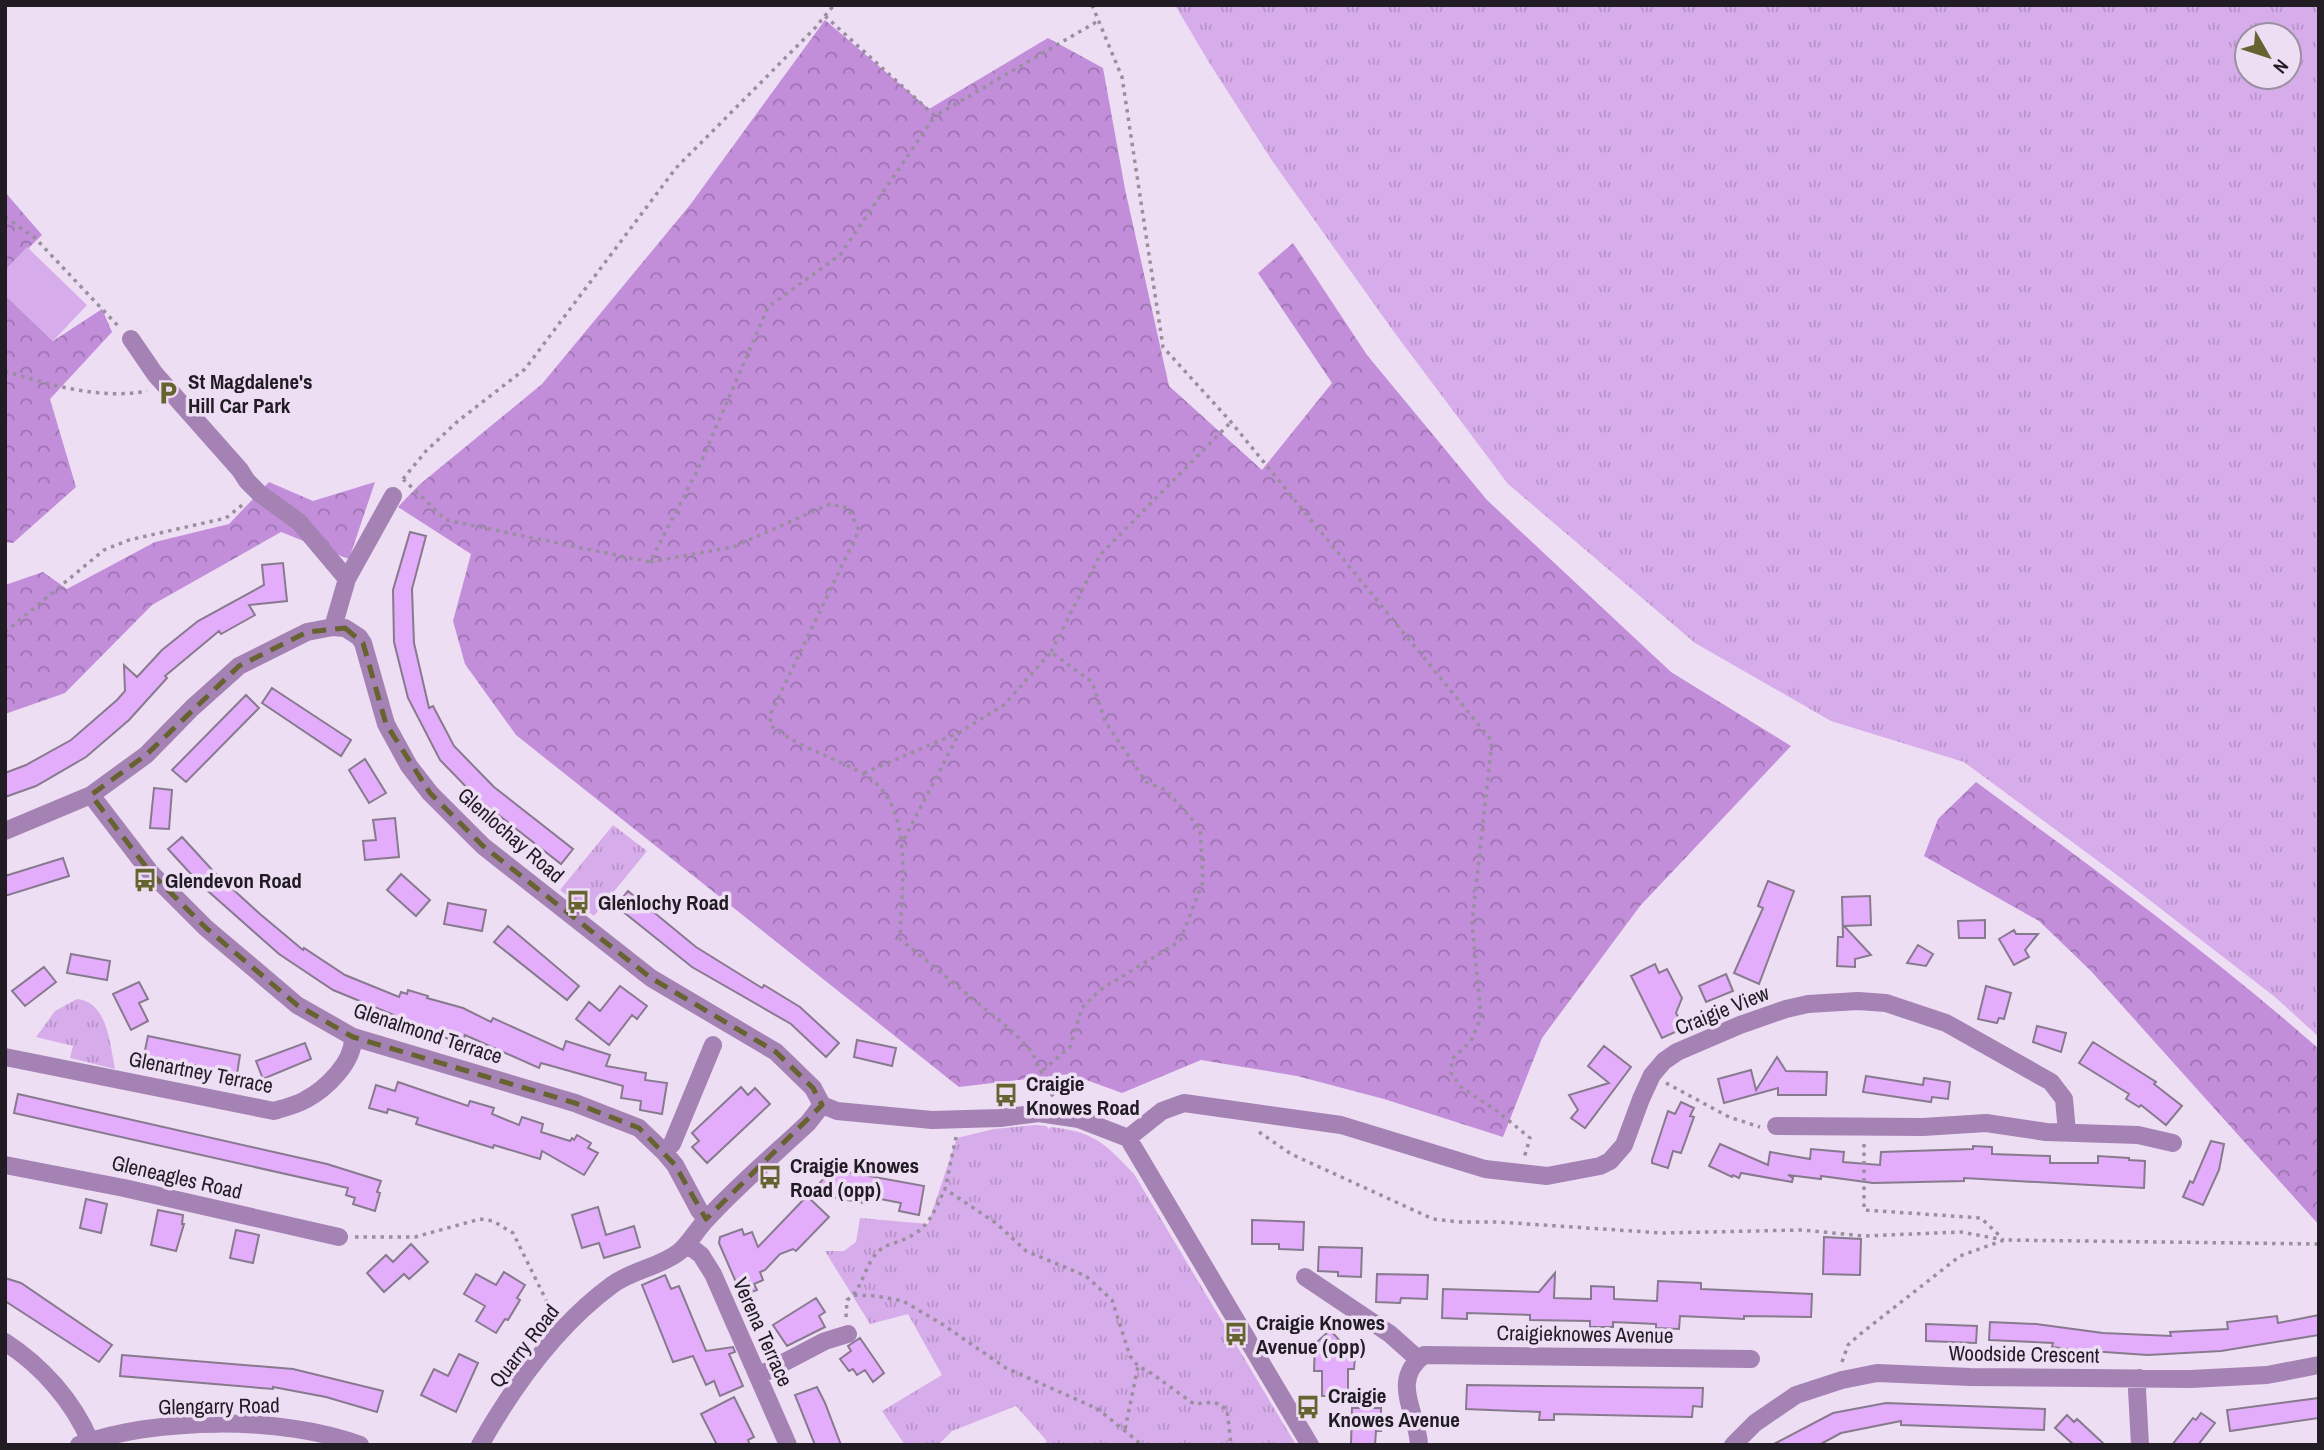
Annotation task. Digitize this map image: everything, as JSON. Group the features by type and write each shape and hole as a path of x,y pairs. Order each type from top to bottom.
{"street":[{"path":"131,339 167,387 259,493 299,522 347,579"},
{"path":"5,831 91,796 146,755 192,708 239,666 307,632 333,627 347,579 393,496"},
{"name":"Glenlochay Road","path":"333,627 345,628 363,643 380,711 409,766 430,793 483,846 651,978 776,1052 814,1088 822,1105"},
{"name":"Glenalmond Terrace","path":"91,796 150,872 206,929 297,1005 352,1037 607,1114 639,1128 664,1152 706,1219"},
{"name":"Craigie View","path":"1128,1138 1162,1111 1184,1103 1341,1125 1485,1169 1548,1176 1600,1166 1610,1161 1624,1145 1652,1075 1664,1061 1677,1052 1786,1009 1858,1001 1886,1003 1946,1023 2051,1082 2064,1099 2067,1132"},
{"name":"Glenartney Terrace","path":"5,1057 274,1111 305,1101 330,1082 353,1045 352,1037"},
{"path":"664,1152 673,1144 713,1045"},
{"path":"687,1244 706,1219 808,1123 822,1105 848,1113 932,1120 1039,1113 1079,1119 1128,1138 1310,1445"},
{"path":"1776,1126 1923,1127 1986,1123 2046,1132 2138,1135 2173,1143"},
{"name":"Gleneagles Road","path":"5,1165 124,1188 339,1237"},
{"name":"Quarry Road","path":"480,1445 531,1368 561,1330 613,1284 678,1253 687,1244"},
{"name":"Verena Terrace","path":"687,1244 702,1255 713,1274 788,1445"},
{"path":"1305,1277 1390,1334 1419,1359 1409,1374 1406,1395 1418,1431 1419,1445"},
{"path":"758,1376 847,1327"},
{"path":"5,1342 34,1365 78,1414 84,1443"},
{"name":"Craigieknowes Avenue","path":"1419,1359 1424,1355 1434,1354 1751,1359"},
{"name":"Woodside Crescent","path":"1743,1441 1796,1395 1836,1382 1878,1373 1970,1377 2139,1378 2267,1375 2319,1365"},
{"path":"2139,1378 2137,1390 2140,1445"},
{"name":"Glengarry Road","path":"84,1443 115,1434 185,1425 228,1424 292,1427 360,1445"}],"path":[{"path":"393,496 426,451 525,369 676,168 834,5"},
{"path":"1092,5 1122,77 1163,347 1231,422 1492,741 1472,923 1481,1017 1471,1041 1452,1059 1451,1073 1461,1087 1530,1138 1520,1173"},
{"path":"825,16 935,116"},
{"path":"650,562 698,469 768,307 841,255 935,116 1098,21"},
{"path":"5,217 35,238 131,339"},
{"path":"5,371 53,386 129,395 167,387"},
{"path":"864,774 960,732 1004,705 1051,652 1100,555 1231,422"},
{"path":"404,479 446,520 650,562 733,547 830,504 848,508 859,530 771,713 770,725 784,737 864,774 890,798 903,840 900,939 1012,1031 1032,1052 1061,1116"},
{"path":"5,632 104,551 130,540 226,518 259,493"},
{"path":"1042,1071 1070,1047 1082,1008 1100,990 1180,941 1203,882 1200,828 1166,790 1146,782 1105,721 1092,682 1051,652"},
{"path":"903,840 960,732"},
{"path":"1652,1075 1729,1117 1763,1128 1776,1126"},
{"path":"847,1327 847,1300 854,1295 867,1266 881,1249 926,1228 945,1189 956,1140 956,1119"},
{"path":"1865,1127 1864,1210 1981,1218 2004,1240"},
{"path":"1256,1130 1291,1154 1433,1219 1459,1222 1498,1222 1662,1233 1802,1230 1864,1236 1961,1232 2004,1240 2319,1244"},
{"path":"945,1189 996,1223 1026,1251 1086,1276 1112,1300 1130,1356 1138,1366 1194,1404 1214,1402 1227,1409 1231,1445"},
{"path":"339,1237 415,1237 480,1219 493,1221 513,1233 561,1330"},
{"path":"1836,1382 1848,1345 1859,1335 1960,1256 2004,1240"},
{"path":"854,1295 903,1301 1006,1368 1098,1409 1142,1445"},
{"path":"1125,1430 1138,1366"}],"highlighted area":[{"path":"345,628 363,643 386,724 430,793 483,846 651,978 776,1052 813,1088 822,1105 706,1219 675,1165 639,1128 575,1103 353,1037 297,1005 206,928 150,872 91,795 146,755 239,666 307,632"}],"green space":[{"path":"1175,5 2319,5 2319,1037 2275,997 2121,878 1964,762 1831,721 1695,643 1508,484 1394,332 1273,162"},
{"path":"825,20 929,109 1048,38 1103,68 1125,189 1169,386 1262,470 1332,383 1258,273 1293,243 1367,355 1487,500 1671,672 1791,746 1640,906 1542,1038 1503,1137 1384,1099 1297,1076 1201,1060 1122,1093 1070,1074 959,1087 516,735 465,664 453,621 471,554 398,507 419,485 542,384 690,205"},
{"path":"5,192 42,235 5,271"},
{"path":"27,247 87,305 53,341 5,295 5,270"},
{"path":"5,295 53,341 102,309 112,332 50,399 76,487 13,543 5,542"},
{"path":"269,482 313,501 375,482 349,559 281,532 152,605 65,693 5,714 5,585 43,572 67,589 155,542 229,524"},
{"path":"1976,782 2193,945 2319,1049 2319,1225 2091,971 2039,921 1924,856 1938,819"},
{"path":"613,825 647,851 594,916 560,890"},
{"path":"77,999 87,1002 101,1016 109,1037 115,1069 70,1058 73,1046 36,1037 55,1011"},
{"path":"1035,1125 1049,1129 1066,1129 1089,1136 1115,1154 1134,1174 1296,1445 1044,1445 1047,1441 1016,1406 952,1431 938,1445 905,1445 882,1411 942,1375 908,1314 870,1324 825,1251 844,1251 856,1242 860,1218 928,1224 957,1138 994,1129"}],"building":[{"path":"410,532 426,536 412,589 414,643 429,708 433,706 454,746 494,787 573,849 561,864 478,799 440,760 408,698 394,642 393,590"},
{"path":"283,563 287,601 249,605 255,615 221,634 219,631 165,676 167,678 129,720 86,757 36,786 5,797 5,773 26,765 71,740 117,700 125,691 124,665 137,677 162,650 198,621 264,585 262,565"},
{"path":"272,688 351,740 341,756 262,703"},
{"path":"246,695 259,708 186,782 172,770"},
{"path":"365,759 386,793 369,803 349,770"},
{"path":"154,788 172,790 169,829 150,828"},
{"path":"395,818 399,857 365,860 363,841 376,840 373,820"},
{"path":"182,837 215,873 260,914 303,950 304,948 345,975 399,997 401,992 407,994 408,990 463,1008 491,1022 493,1018 563,1050 566,1041 610,1055 606,1066 646,1073 645,1080 667,1083 662,1114 640,1110 641,1101 621,1098 623,1086 541,1063 539,1068 465,1035 463,1043 426,1032 392,1020 394,1015 333,990 279,954 200,884 168,849"},
{"path":"63,858 69,876 5,896 5,876"},
{"path":"401,874 430,900 416,916 387,890"},
{"path":"1768,881 1794,891 1759,984 1734,973 1763,908 1758,906"},
{"path":"628,891 696,947 762,988 764,985 800,1007 839,1043 826,1057 791,1024 692,967 616,906"},
{"path":"1870,896 1871,925 1844,926 1871,955 1855,959 1855,967 1837,966 1838,937 1843,937 1842,897"},
{"path":"448,903 486,910 482,931 444,924"},
{"path":"1985,920 1985,938 1959,938 1958,921"},
{"path":"508,926 579,986 567,1000 494,942"},
{"path":"2014,930 2016,934 2038,934 2025,950 2029,957 2014,965 1999,939"},
{"path":"1918,945 1933,954 1926,966 1907,963"},
{"path":"71,954 110,961 107,980 67,973"},
{"path":"1655,964 1659,973 1667,969 1682,998 1676,1013 1684,1028 1662,1038 1631,976"},
{"path":"44,967 56,982 25,1006 12,991"},
{"path":"1726,974 1733,991 1706,1002 1699,986"},
{"path":"139,982 148,999 139,1003 148,1021 131,1030 113,994"},
{"path":"620,986 647,1006 637,1019 632,1015 609,1045 576,1019 589,1002 600,1011"},
{"path":"1986,986 2011,993 2004,1019 1999,1018 1997,1023 1978,1019"},
{"path":"2037,1026 2066,1033 2061,1052 2033,1042"},
{"path":"148,1036 240,1055 237,1074 144,1055"},
{"path":"857,1040 896,1048 892,1066 854,1057"},
{"path":"2093,1042 2156,1082 2154,1084 2182,1106 2166,1125 2141,1105 2139,1107 2126,1099 2129,1094 2079,1063"},
{"path":"305,1043 311,1059 263,1079 256,1061"},
{"path":"1604,1046 1631,1067 1585,1128 1571,1118 1578,1110 1569,1095 1609,1083 1588,1066"},
{"path":"1777,1057 1786,1071 1827,1072 1826,1095 1778,1095 1778,1088 1724,1103 1718,1079 1751,1070 1756,1090"},
{"path":"1866,1076 1923,1085 1924,1078 1950,1082 1948,1099 1932,1097 1931,1102 1863,1092"},
{"path":"398,1082 468,1106 470,1101 494,1108 492,1114 519,1125 522,1117 543,1124 541,1132 570,1141 577,1135 591,1143 588,1148 598,1153 584,1175 542,1151 540,1159 494,1145 493,1148 416,1124 418,1118 388,1109 387,1113 369,1108 376,1085 395,1091"},
{"path":"741,1087 748,1095 755,1088 770,1104 707,1163 692,1147 699,1141 692,1133"},
{"path":"18,1094 327,1164 381,1181 375,1211 353,1204 355,1198 346,1195 348,1188 14,1113"},
{"path":"1681,1102 1694,1108 1690,1116 1694,1117 1681,1153 1673,1151 1668,1168 1652,1163 1668,1111 1675,1114"},
{"path":"2211,1141 2224,1144 2219,1170 2203,1205 2183,1197 2190,1181 2193,1183"},
{"path":"1720,1144 1768,1165 1770,1152 1810,1159 1811,1149 1844,1152 1843,1162 1880,1165 1881,1152 1973,1149 1973,1146 1992,1147 1992,1154 2050,1156 2050,1163 2098,1163 2098,1156 2129,1158 2145,1161 2144,1188 1964,1178 1964,1181 1873,1183 1788,1175 1793,1178 1792,1182 1741,1173 1739,1178 1709,1166"},
{"path":"836,1170 924,1186 919,1215 899,1211 901,1203 865,1196 864,1203 810,1193 830,1172"},
{"path":"807,1196 829,1217 796,1251 793,1249 780,1254 760,1272 763,1280 754,1284 757,1290 742,1296 719,1243 720,1237 742,1229 744,1235 752,1232 758,1247"},
{"path":"86,1199 107,1204 101,1233 80,1228"},
{"path":"598,1207 606,1235 634,1226 640,1247 604,1258 599,1243 582,1248 572,1215"},
{"path":"158,1210 183,1215 184,1224 176,1251 151,1245"},
{"path":"1252,1220 1304,1222 1303,1250 1279,1249 1279,1244 1252,1244"},
{"path":"236,1230 259,1235 253,1263 230,1258"},
{"path":"1824,1237 1861,1239 1860,1275 1823,1274"},
{"path":"411,1244 428,1262 409,1279 404,1274 384,1292 367,1273 386,1255 393,1262"},
{"path":"1319,1247 1362,1248 1361,1277 1338,1276 1338,1272 1318,1271"},
{"path":"504,1272 525,1285 508,1320 505,1319 496,1333 476,1321 485,1306 464,1294 476,1274 496,1285"},
{"path":"1555,1273 1554,1298 1591,1299 1591,1286 1614,1287 1614,1299 1657,1301 1658,1281 1701,1283 1701,1289 1812,1294 1811,1317 1744,1316 1744,1319 1680,1316 1679,1329 1656,1328 1656,1324 1613,1322 1613,1327 1590,1327 1590,1321 1530,1320 1530,1315 1467,1313 1467,1319 1442,1318 1443,1289 1539,1292"},
{"path":"1377,1274 1428,1275 1427,1299 1401,1298 1400,1303 1376,1302"},
{"path":"665,1275 671,1289 679,1286 706,1351 733,1347 735,1352 729,1354 743,1386 720,1396 714,1381 706,1385 693,1356 673,1362 642,1285"},
{"path":"5,1278 21,1283 112,1345 99,1362 5,1301"},
{"path":"816,1298 825,1312 819,1316 825,1327 787,1346 773,1325"},
{"path":"2319,1315 2319,1335 2221,1351 2148,1355 2075,1350 2052,1347 2053,1343 1989,1340 1990,1322 2036,1324 2103,1333 2171,1336 2170,1332 2228,1329 2227,1322 2277,1316 2278,1323"},
{"path":"1926,1324 1977,1326 1976,1343 1926,1341"},
{"path":"1330,1330 1342,1343 1356,1344 1354,1369 1348,1369 1348,1396 1322,1396 1322,1371 1314,1371 1315,1344"},
{"path":"860,1338 884,1373 873,1382 865,1370 857,1375 853,1369 849,1371 840,1359 851,1351 848,1346"},
{"path":"459,1354 478,1363 456,1412 421,1395 434,1369 448,1376"},
{"path":"122,1355 293,1369 383,1391 377,1412 326,1397 273,1387 120,1376"},
{"path":"1467,1385 1703,1388 1702,1407 1693,1406 1692,1417 1554,1414 1554,1420 1539,1420 1540,1412 1466,1409"},
{"path":"817,1387 841,1445 815,1445 795,1395"},
{"path":"734,1397 754,1437 748,1440 750,1445 717,1445 701,1414"},
{"path":"2319,1398 2319,1418 2230,1431 2227,1410"},
{"path":"1886,1403 2045,1409 2044,1430 1901,1425 1901,1421 1841,1433 1819,1445 1772,1445 1833,1413"},
{"path":"1352,1408 1381,1408 1381,1431 1376,1431 1375,1445 1351,1445"},
{"path":"2201,1413 2215,1423 2198,1445 2172,1445 2193,1418 2196,1420"},
{"path":"2067,1415 2074,1422 2077,1419 2105,1445 2074,1445 2055,1428"}],"place":[{"name":"St Magdalene's Hill Car Park","path":"168,393"},
{"name":"Glendevon Road","path":"145,880"},
{"name":"Glenlochy Road","path":"578,902"},
{"name":"Craigie Knowes Road","path":"1006,1095"},
{"name":"Craigie Knowes Road (opp)","path":"770,1177"},
{"name":"Craigie Knowes Avenue (opp)","path":"1236,1334"},
{"name":"Craigie Knowes Avenue","path":"1308,1407"}]}
